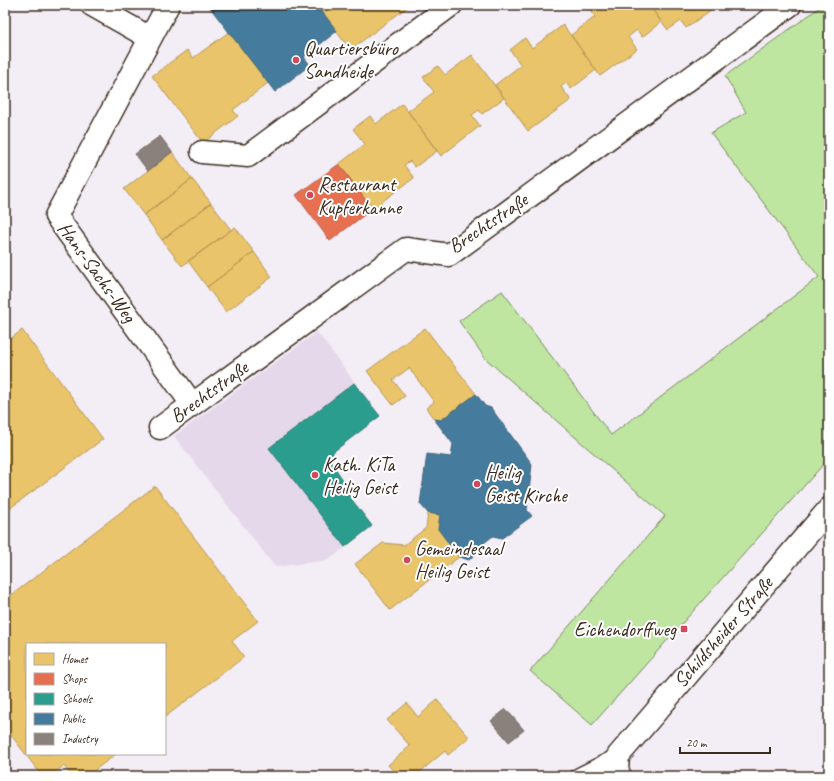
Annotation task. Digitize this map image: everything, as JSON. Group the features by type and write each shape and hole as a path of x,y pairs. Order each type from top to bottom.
{"street":[{"path":"92,5 150,38"},
{"name":"Hans-Sachs-Weg","path":"168,5 56,216 192,404"},
{"path":"202,152 248,156 451,5"},
{"name":"Brechtstraße","path":"160,428 406,249 449,255 790,5"},
{"name":"Schildsheider Straße","path":"619,766 829,509"}],"lane":[{"name":"Schildsheider Straße","path":"578,776 619,766"}],"shaded area":[{"path":"317,332 380,416 333,452 331,462 349,489 349,496 372,526 329,560 275,567 174,436"}],"green space":[{"path":"823,5 829,5 829,458 592,725 530,671 665,516 485,358 459,321 502,291 611,435 819,277 711,133 746,112 725,76"}],"building: Homes":[{"path":"317,5 410,5 350,50"},
{"path":"591,5 649,5 661,22 642,37 637,30 628,37 637,49 600,76 571,35 595,17 588,7"},
{"path":"649,5 714,5 715,7 686,28 681,21 668,30"},
{"path":"563,25 596,70 571,89 566,83 561,87 571,100 528,131 495,85 521,65 510,50 525,38 532,48"},
{"path":"229,32 268,83 233,110 238,116 203,143 152,76 187,50 193,58"},
{"path":"472,55 504,98 482,114 479,110 472,115 480,126 441,156 408,111 434,92 423,77 438,66 445,75"},
{"path":"402,104 437,151 415,167 410,161 404,165 414,178 372,209 339,164 365,144 353,129 370,116 376,124"},
{"path":"172,152 192,179 144,215 124,189"},
{"path":"192,179 211,203 162,240 144,215"},
{"path":"211,203 231,230 182,266 162,240"},
{"path":"235,227 254,252 207,287 188,261"},
{"path":"254,252 272,277 226,312 207,287"},
{"path":"425,328 476,394 441,420 434,419 426,408 434,402 409,368 393,380 405,396 393,405 367,371"},
{"path":"22,330 103,439 5,512 5,343"},
{"path":"155,486 258,621 232,641 244,657 166,716 166,643 26,643 26,755 5,727 5,600"},
{"name":"Gemeindesaal Heilig Geist","path":"428,513 440,515 438,529 459,557 390,610 355,564 383,543 404,545 426,528"},
{"path":"437,700 469,737 448,755 445,751 415,776 398,776 388,765 410,746 387,720 407,703 418,717"},
{"path":"26,755 115,755 87,776 72,776 64,766 50,776 42,776"}],"building: Shops":[{"path":"339,164 372,209 330,241 296,195"}],"building: Schools":[{"name":"Kath. KiTa Heilig Geist","path":"354,383 380,416 333,452 331,462 349,489 349,496 372,526 345,547 269,448"}],"building: Public":[{"path":"208,5 317,5 337,31 304,57 310,65 275,92"},
{"name":"Heilig Geist Kirche","path":"476,394 485,406 491,408 532,464 527,510 532,516 502,538 493,536 480,546 478,552 469,560 459,557 438,529 440,515 428,513 420,504 427,454 451,457 453,444 434,419 441,420"}],"building: Industry":[{"path":"160,136 172,152 148,171 135,154"},
{"path":"506,709 524,730 509,742 491,721"}],"place":[{"name":"Quartiersbüro Sandheide","path":"296,60"},
{"name":"Restaurant Kupferkanne","path":"310,195"},
{"name":"Kath. KiTa Heilig Geist","path":"315,475"},
{"name":"Heilig Geist Kirche","path":"477,484"},
{"name":"Gemeindesaal Heilig Geist","path":"407,560"},
{"name":"Eichendorffweg","path":"684,629"}]}
